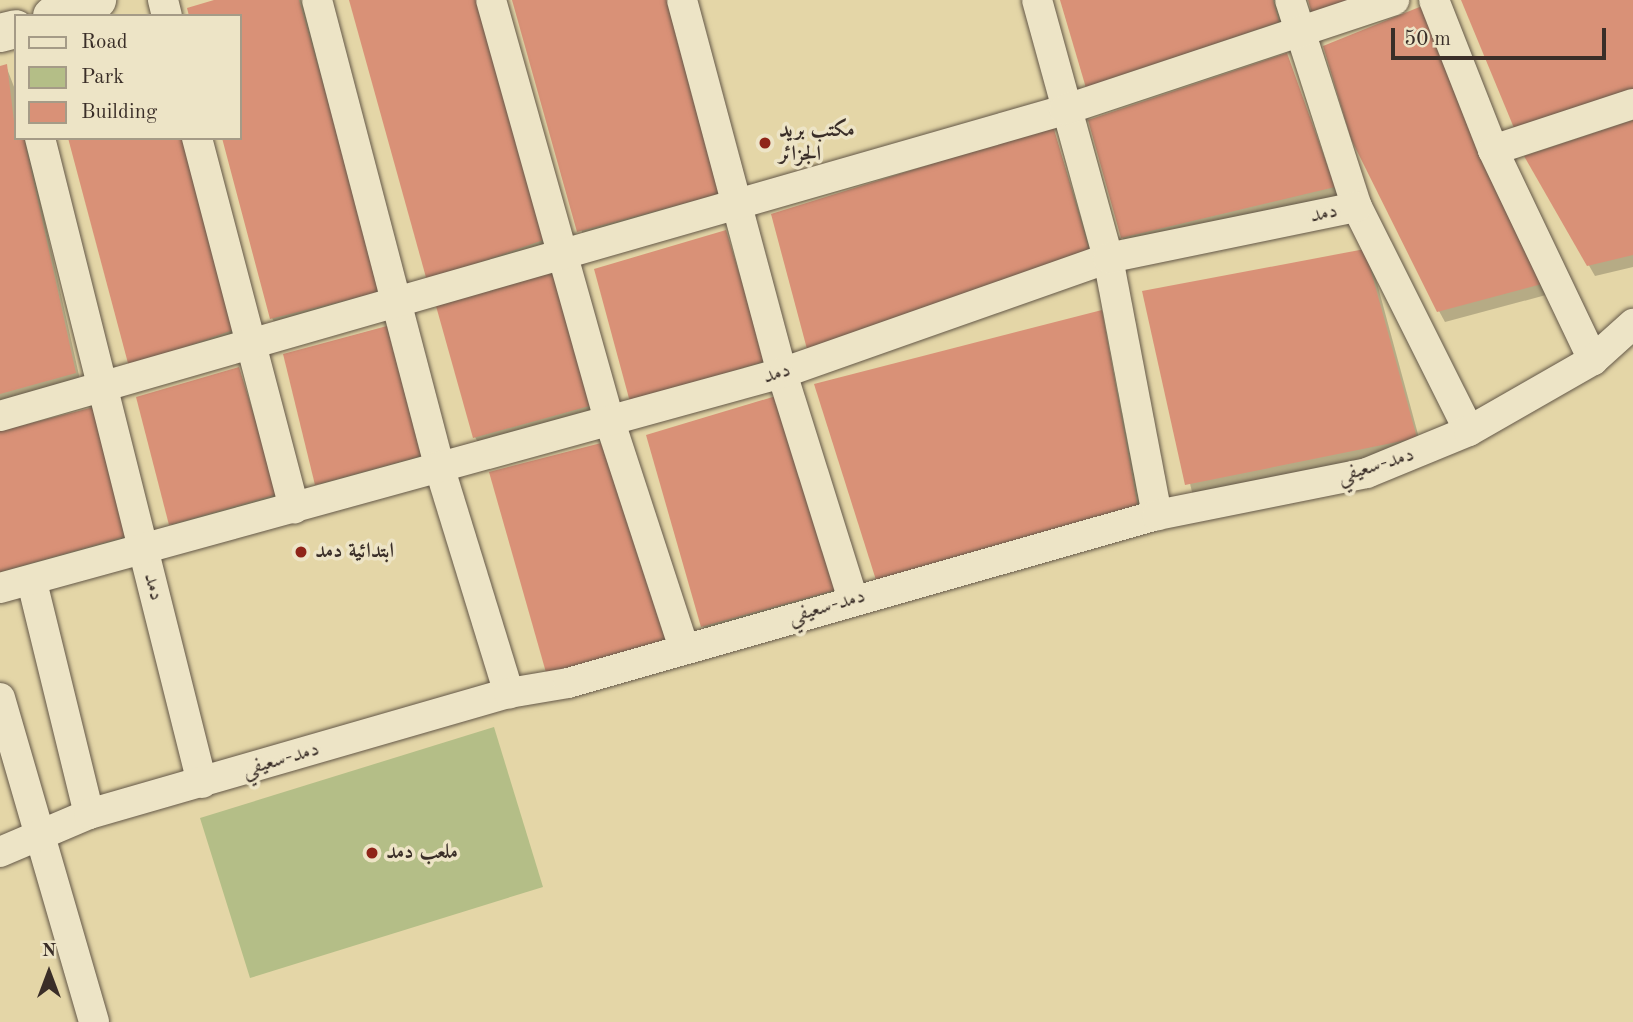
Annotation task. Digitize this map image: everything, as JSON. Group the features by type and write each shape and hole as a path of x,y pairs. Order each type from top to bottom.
{"main road":[{"path":"58,14 97,0"}],"street":[{"path":"317,0 439,466 509,694"},
{"path":"491,0 610,422 684,649"},
{"path":"682,0 782,373 853,600"},
{"path":"1037,0 1064,110 1108,258 1157,515"},
{"name":"دمد","path":"0,588 145,552 439,466 610,422 782,373 1108,258 1357,207 1290,0"},
{"path":"0,416 101,392 249,350 562,255 1064,110 1394,0"},
{"path":"1434,0 1493,150 1593,360"},
{"path":"1493,150 1633,104"},
{"name":"دمد","path":"40,140 101,392 145,552 202,783"},
{"path":"197,140 249,350 294,508"},
{"path":"1357,207 1469,431"},
{"name":"دمد-سعيفي","path":"0,852 89,814 509,694 684,649 1157,515 1367,472 1469,431 1593,360 1633,324"},
{"path":"32,582 89,814"},
{"path":"0,698 36,835 94,1022"}],"green space":[{"name":"ملعب دمد","path":"494,727 543,887 250,978 200,818"}],"building":[{"path":"214,0 299,0 383,291 270,319 223,140 242,140 242,14 188,14 187,8"},
{"path":"349,0 478,0 546,239 427,281"},
{"path":"512,0 669,0 719,194 577,232"},
{"path":"1060,0 1273,0 1279,22 1086,88"},
{"path":"1308,0 1351,0 1312,14"},
{"path":"1461,0 1633,0 1633,90 1514,128"},
{"path":"1422,6 1542,284 1437,312 1351,139 1323,46"},
{"path":"1287,53 1335,187 1121,238 1088,120"},
{"path":"7,64 14,140 24,140 76,373 0,394 0,66"},
{"path":"1633,120 1633,255 1587,266 1524,156"},
{"path":"1053,126 1090,252 807,349 771,214"},
{"path":"69,140 184,140 233,330 129,367"},
{"path":"726,230 766,361 630,402 594,269"},
{"path":"1365,249 1417,438 1185,485 1142,291"},
{"path":"554,271 593,405 473,438 436,306"},
{"path":"1102,310 1138,508 876,580 814,384"},
{"path":"387,326 421,456 315,485 283,354"},
{"path":"239,367 278,494 169,525 136,397"},
{"path":"776,396 835,590 701,627 646,435"},
{"path":"94,407 127,536 0,572 0,431"},
{"path":"605,442 668,641 547,676 489,472"}],"place":[{"name":"مكتب بريد الجزائر","path":"765,143"},
{"name":"ابتدائية دمد","path":"301,552"},
{"name":"ملعب دمد","path":"372,853"}]}
